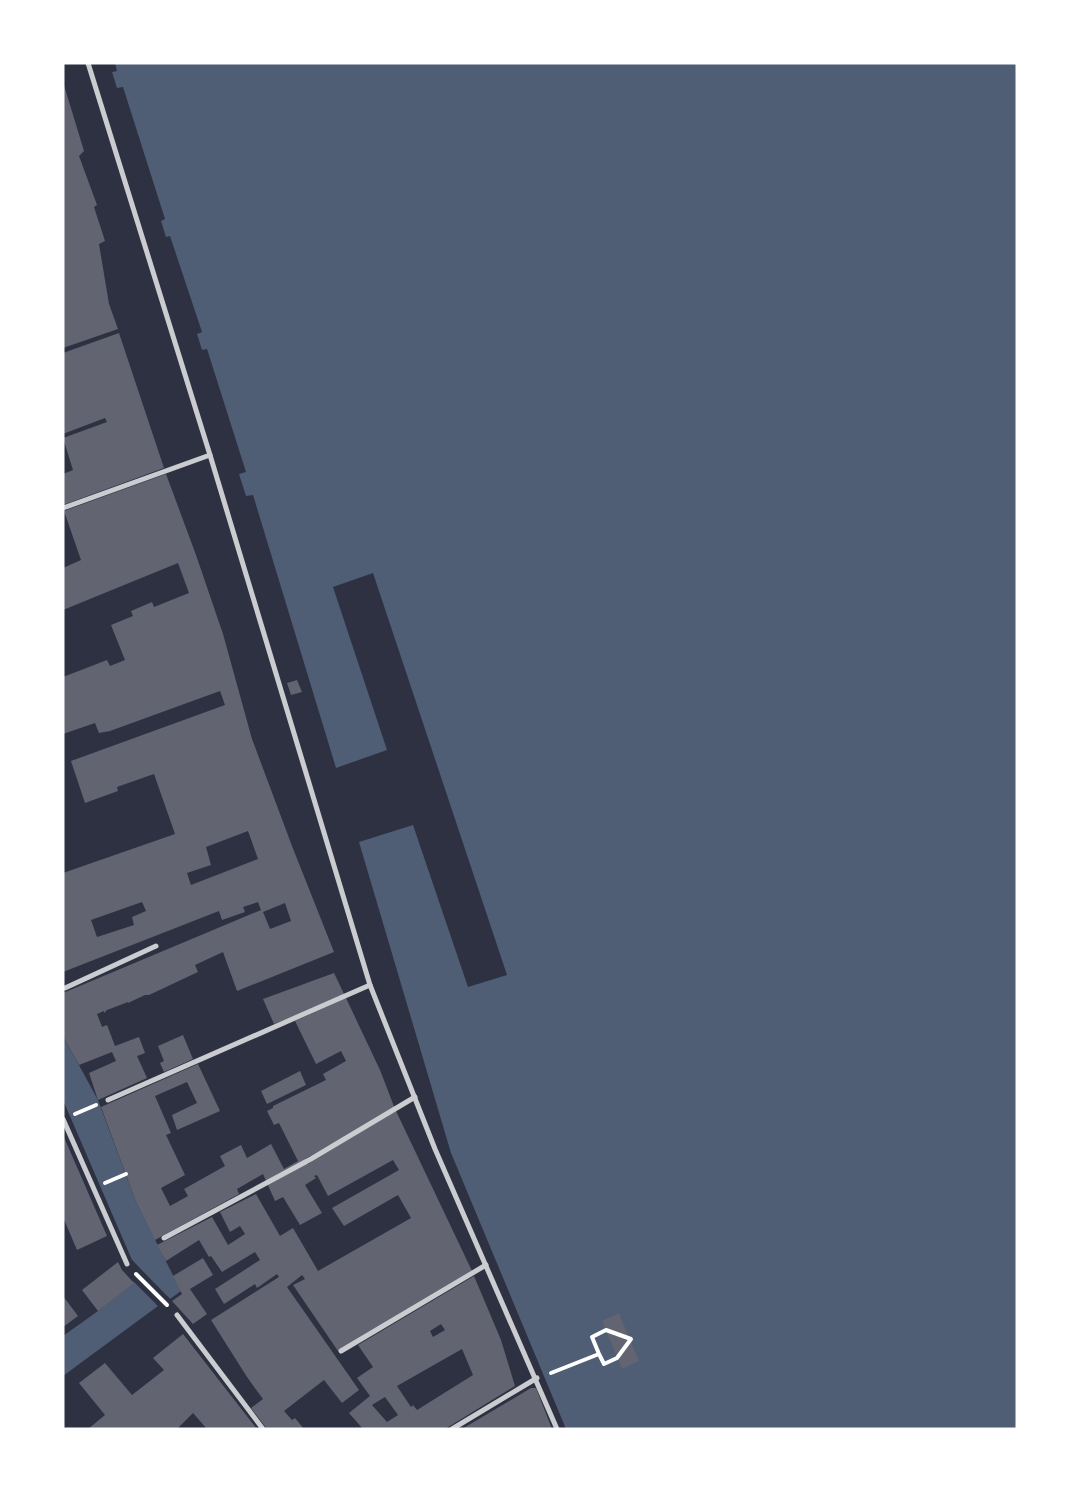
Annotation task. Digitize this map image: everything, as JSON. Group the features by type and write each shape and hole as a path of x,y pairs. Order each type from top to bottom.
{"street":[{"path":"88,63 210,455 370,985 415,1097 557,1429"},
{"path":"63,508 210,455"},
{"path":"64,988 156,946"},
{"path":"108,1100 370,985"},
{"path":"164,1238 311,1159 415,1097"},
{"path":"63,1119 127,1264"},
{"path":"341,1351 486,1265"},
{"path":"177,1315 263,1429"},
{"path":"452,1429 537,1378"}],"path":[{"path":"151,1288 177,1315"},
{"path":"606,1330 631,1339 617,1358 604,1364 600,1354 592,1337 606,1330"},
{"path":"537,1378 600,1354"}],"water":[{"path":"115,63 1017,63 1017,1429 566,1429 451,1153 359,842 413,825 468,987 507,975 373,573 333,587 387,750 336,768 253,495 246,496 239,474 246,472 207,349 202,350 197,334 202,332 170,236 166,237 161,221 165,219 123,87 117,88 112,72 117,71"},
{"path":"63,1036 98,1100 136,1202 181,1291 170,1299 167,1296 156,1304 158,1306 63,1376 63,1336 144,1273 132,1260 63,1100"}],"pier":[{"path":"132,1260 172,1301 166,1299 160,1304 160,1308 132,1280 140,1273 129,1262"}],"building":[{"path":"63,82 84,151 79,156 97,205 94,207 105,241 99,244 109,304 118,329 63,348"},
{"path":"119,333 164,468 63,505 63,474 73,470 63,438 107,422 105,418 63,434 63,353"},
{"path":"166,474 223,634 252,739 334,952 237,991 223,952 195,965 198,972 149,995 97,1014 102,1027 107,1025 115,1046 139,1037 145,1053 137,1056 147,1078 98,1100 89,1073 116,1061 112,1052 79,1065 63,1036 63,993 261,910 258,902 243,907 245,912 222,920 219,911 63,972 63,873 175,834 154,774 117,787 118,791 85,803 71,761 225,705 220,691 110,731 99,733 95,723 63,734 63,677 107,660 110,666 125,660 111,625 133,616 131,611 152,602 154,607 189,593 178,563 63,610 63,568 81,560 64,511","holes":["248,831 258,859 191,885 187,873 211,865 206,847","142,902 146,911 132,917 134,925 97,937 91,920","285,903 291,921 270,929 263,912"]},
{"path":"297,680 302,692 291,695 287,683"},
{"path":"334,973 345,996 274,1024 263,999"},
{"path":"346,998 380,1070 395,1109 305,1159 308,1164 396,1111 473,1273 338,1351 293,1285 305,1279 302,1275 287,1287 359,1390 342,1403 324,1380 284,1411 292,1420 295,1418 304,1429 267,1429 251,1408 263,1399 211,1320 279,1277 277,1274 257,1288 255,1284 224,1304 215,1289 260,1260 255,1252 222,1272 211,1256 209,1257 199,1240 166,1261 157,1245 212,1217 228,1245 245,1234 240,1226 230,1232 220,1212 256,1194 280,1236 293,1228 318,1271 411,1218 398,1195 344,1226 332,1208 399,1170 393,1160 328,1196 317,1175 314,1176 316,1178 305,1185 322,1213 300,1225 283,1197 275,1201 263,1174 237,1189 239,1194 155,1240 136,1202 101,1107 198,1064 220,1111 177,1130 172,1115 197,1103 187,1082 155,1096 171,1133 166,1135 185,1175 161,1188 170,1206 188,1196 184,1189 225,1166 220,1156 241,1145 247,1158 271,1144 284,1169 298,1161 279,1123 274,1125 267,1111 326,1080 323,1074 346,1061 341,1051 316,1064 295,1021"},
{"path":"183,1035 193,1059 164,1072 160,1063 164,1061 158,1046"},
{"path":"300,1071 306,1085 267,1104 261,1091"},
{"path":"63,1135 107,1236 77,1250 63,1217"},
{"path":"203,1258 213,1275 190,1289 207,1314 193,1324 172,1301 182,1294 173,1276"},
{"path":"118,1262 134,1283 98,1311 82,1290"},
{"path":"474,1276 501,1340 515,1386 445,1429 363,1429 349,1413 370,1396 357,1378 373,1367 358,1345","holes":["441,1324 445,1330 433,1337 430,1331","462,1349 473,1375 417,1410 413,1405 411,1407 397,1386","385,1397 398,1415 387,1422 372,1405"]},
{"path":"63,1296 78,1316 63,1327"},
{"path":"619,1313 639,1361 622,1369 602,1321"},
{"path":"183,1334 257,1429 207,1429 193,1413 177,1429 88,1429 105,1415 79,1383 105,1363 132,1395 164,1370 153,1358"},
{"path":"531,1388 536,1388 552,1429 462,1429"}]}
